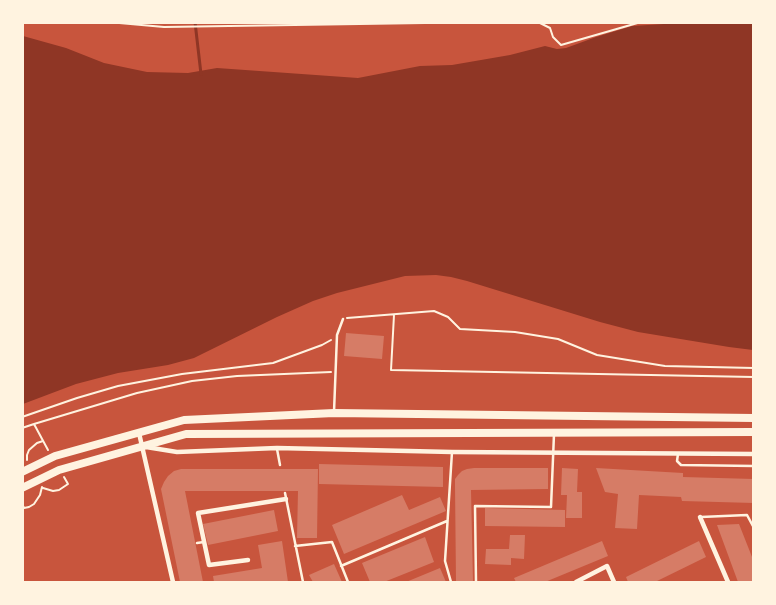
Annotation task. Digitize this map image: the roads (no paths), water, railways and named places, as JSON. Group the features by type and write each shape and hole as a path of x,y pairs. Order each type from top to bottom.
{"highway":[{"path":"22,472 55,456 184,420 334,413 754,418"},
{"path":"22,488 59,470 186,434 754,432"}],"street":[{"path":"139,433 168,549 173,582"},
{"path":"142,446 177,452 277,448 452,452 754,454"},
{"path":"248,560 209,565 198,513 286,496"},
{"path":"700,517 728,582"},
{"path":"576,582 607,566 614,582"}],"lane":[{"path":"334,413 337,336 343,319"},
{"path":"476,582 475,506 551,507 554,432"},
{"path":"277,448 280,465"},
{"path":"451,582 445,561 452,452"},
{"path":"678,453 677,461 681,465 754,466"},
{"path":"286,496 303,582"},
{"path":"700,517 747,515 754,528"},
{"path":"341,566 447,521"},
{"path":"197,543 204,542"},
{"path":"295,546 332,542 348,582"}],"waterway":[{"path":"195,22 201,74"}]}
